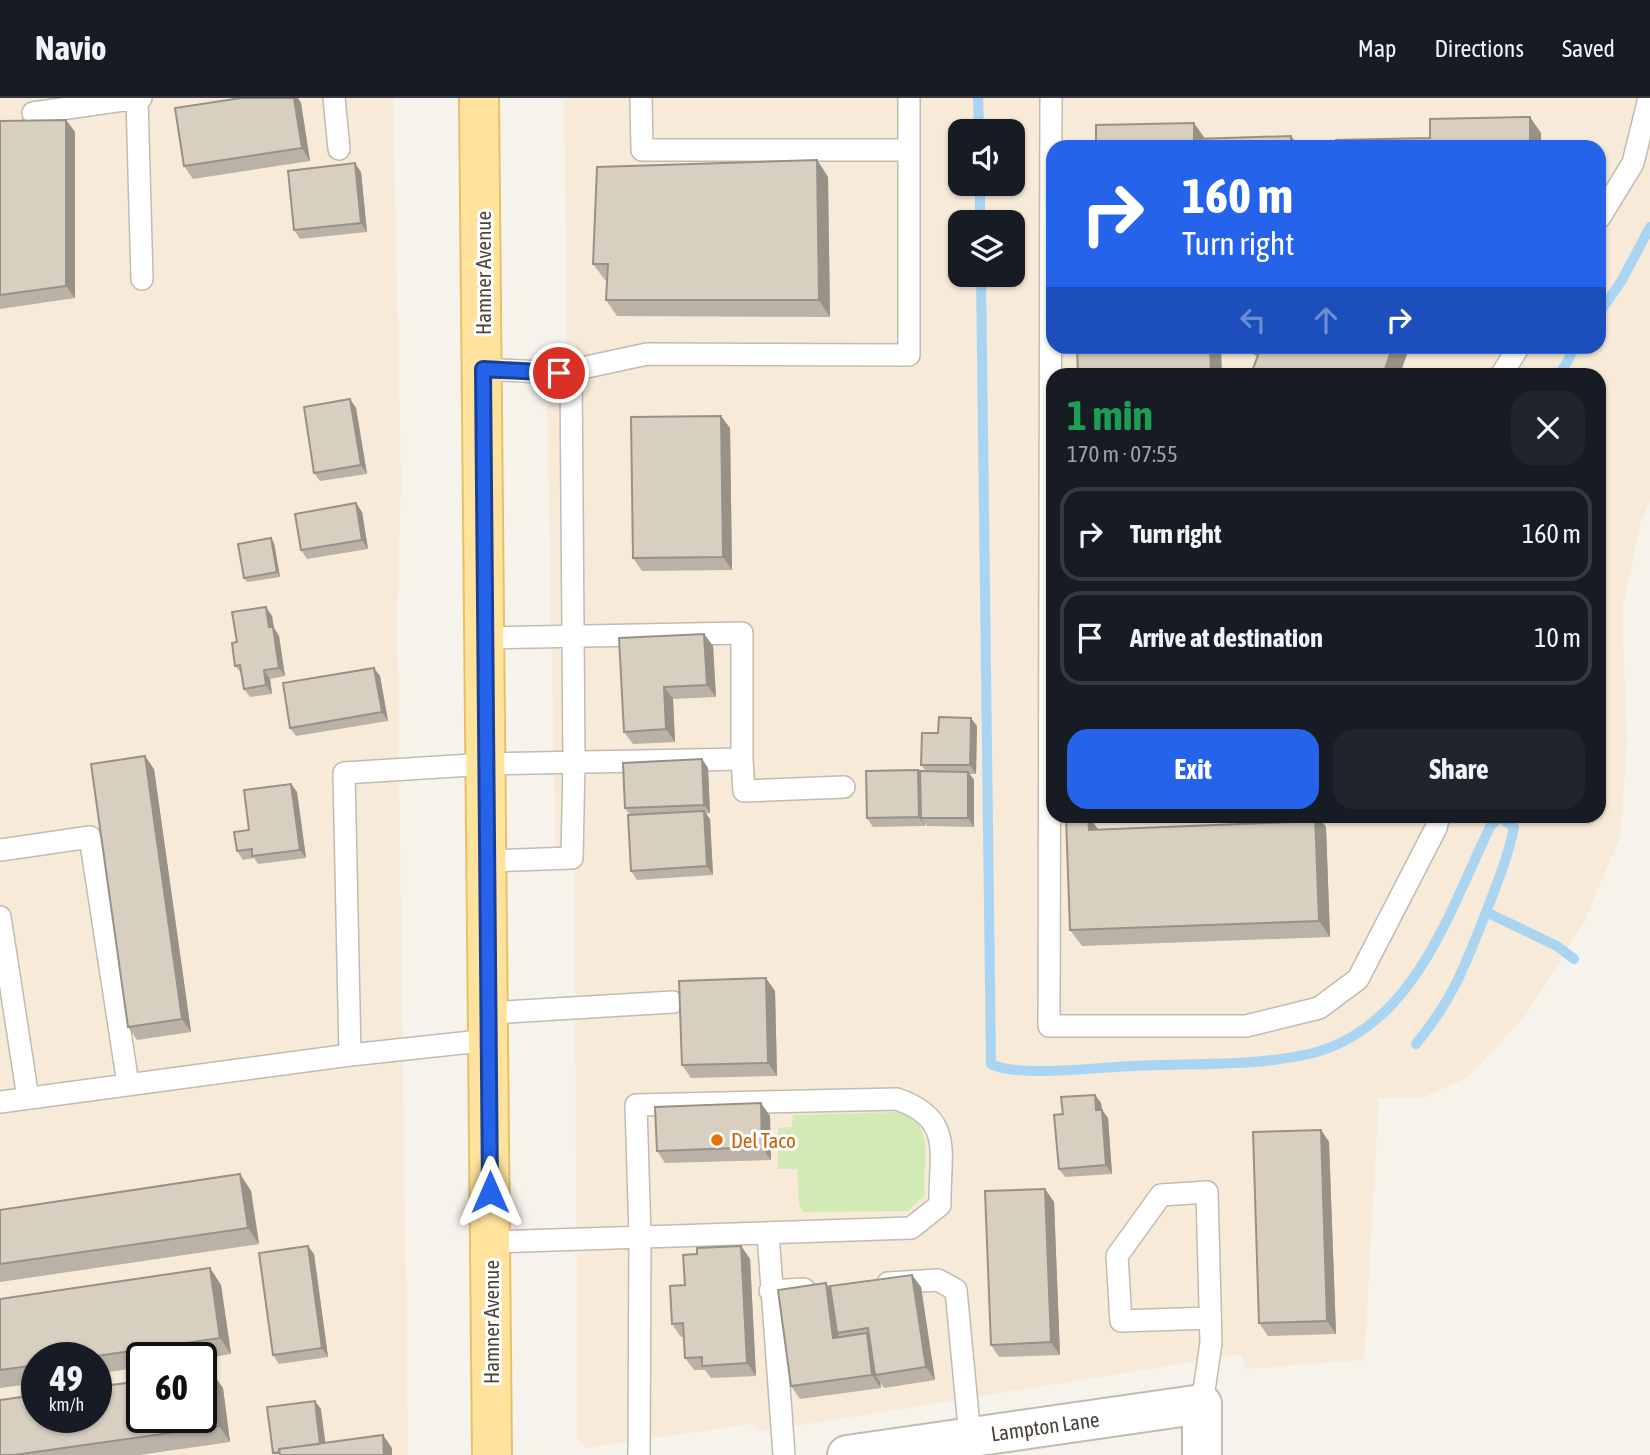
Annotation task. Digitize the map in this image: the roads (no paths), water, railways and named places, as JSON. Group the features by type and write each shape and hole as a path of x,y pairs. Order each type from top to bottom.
{"main road":[{"name":"Hamner Avenue","path":"480,98 492,1455"}],"street":[{"name":"Lampton Lane","path":"860,1454 1202,1404"},
{"path":"1202,1404 1202,1455"}],"lane":[{"path":"33,113 138,98 142,279"},
{"path":"334,98 339,149"},
{"path":"641,98 642,150 909,150"},
{"path":"483,369 559,373 647,354 909,355 909,98"},
{"path":"1051,98 1051,140"},
{"path":"1606,207 1633,163 1649,98"},
{"path":"488,861 572,858 574,762 571,371"},
{"path":"486,638 742,633 744,791 844,787"},
{"path":"351,1055 344,773 487,764 742,759"},
{"path":"1051,823 1049,1026 1246,1026 1319,1007 1358,979 1437,823"},
{"path":"0,850 90,837 128,1084"},
{"path":"0,917 28,1098"},
{"path":"0,1102 351,1055 489,1027 673,1002"},
{"path":"490,1241 640,1236 768,1233 911,1228 940,1205 940,1137 935,1121 925,1111 897,1099 636,1105 640,1236 639,1455"},
{"path":"1202,1404 1211,1343 1207,1192 1161,1195 1116,1256 1121,1321 1210,1318"},
{"path":"768,1233 770,1291 784,1455"},
{"path":"868,1285 938,1280 956,1290 970,1437"},
{"path":"770,1291 826,1287"}],"waterway":[{"path":"978,98 979,119"},
{"path":"980,196 980,210"},
{"path":"1606,303 1622,280 1650,227"},
{"path":"981,287 991,1064 1020,1070 1059,1071 1269,1061 1313,1053 1348,1039 1378,1018 1403,992 1424,961 1443,928 1494,823"},
{"path":"1563,368 1571,354"},
{"path":"1416,1044 1440,1012 1470,952 1508,850 1514,827 1508,823"},
{"path":"1486,912 1557,946 1574,959"}],"place":[{"name":"Del Taco","path":"717,1140"}]}
